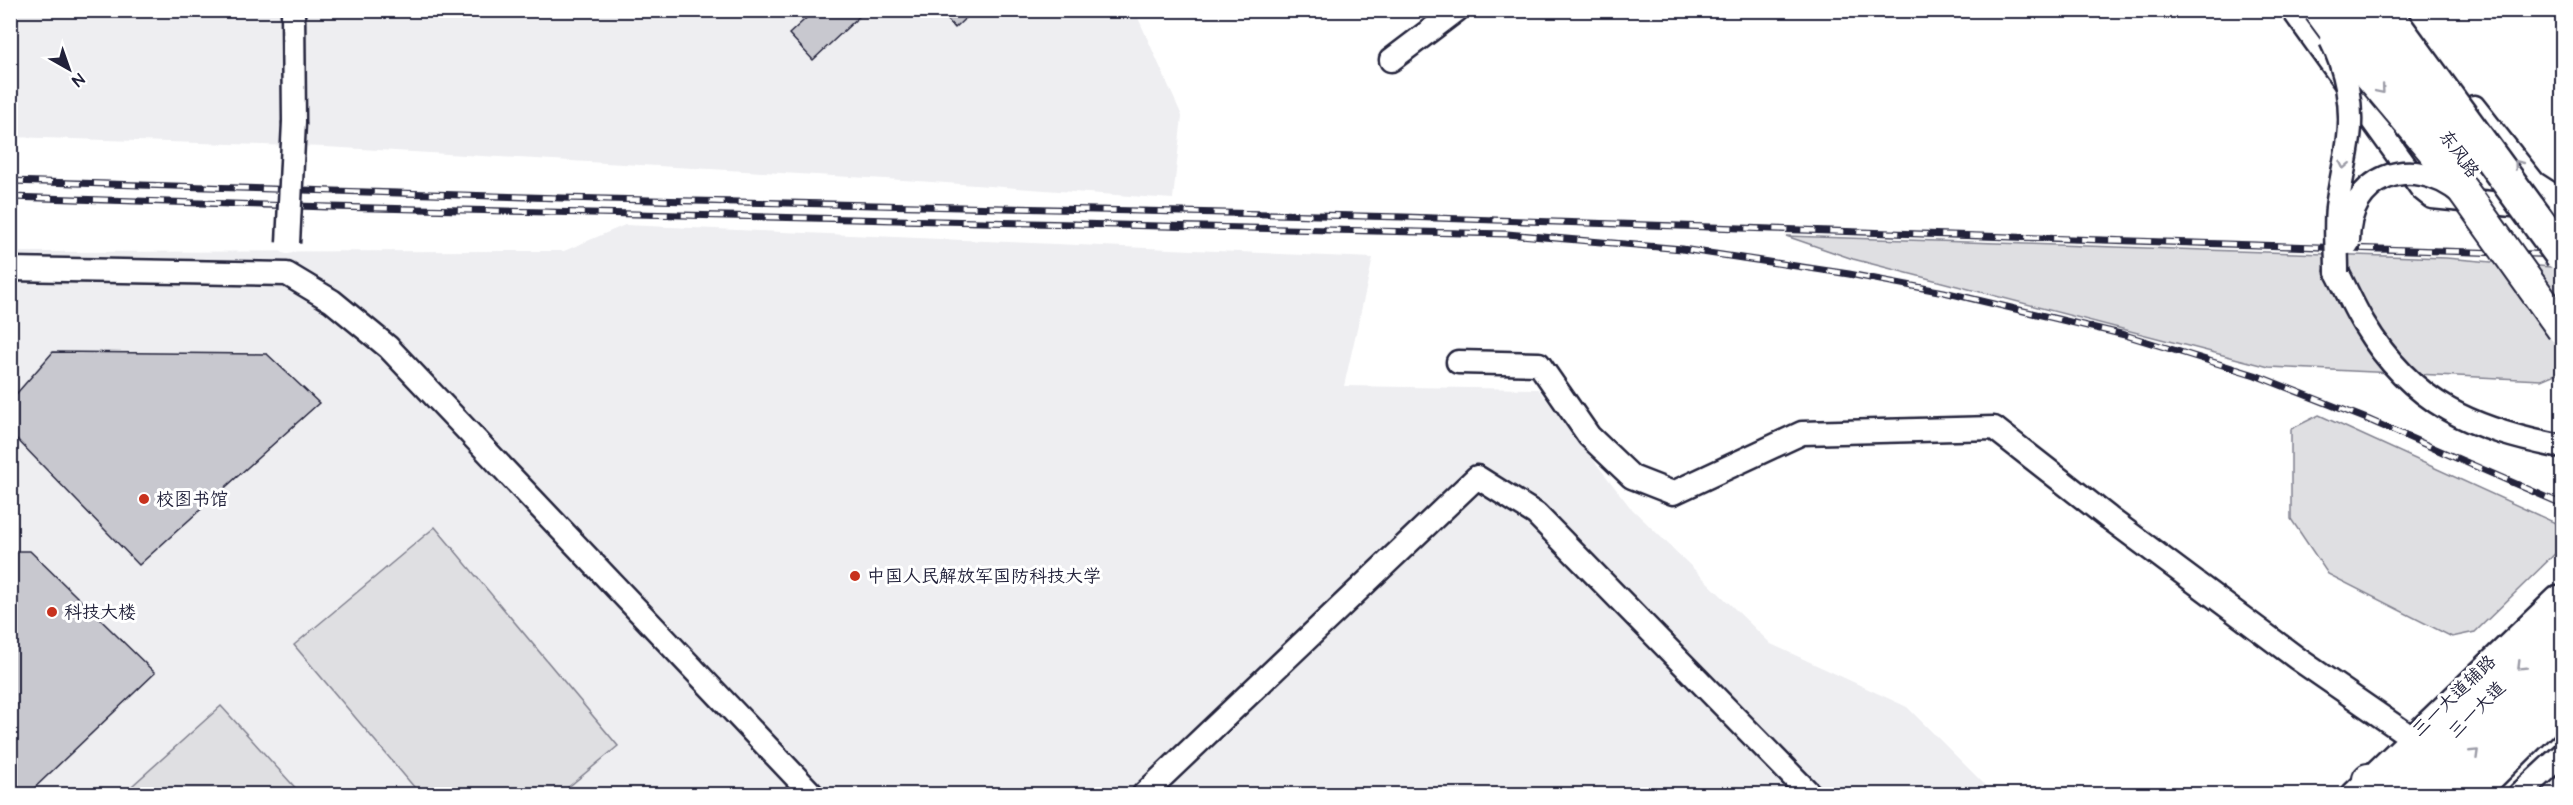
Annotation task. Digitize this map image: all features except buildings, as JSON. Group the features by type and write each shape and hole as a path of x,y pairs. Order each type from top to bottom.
{"highway":[{"path":"2383,10 2562,255"},
{"name":"三一大道","path":"2368,791 2560,611"},
{"name":"三一大道","path":"2433,795 2562,668"},
{"path":"2469,795 2562,702"}],"main road":[{"path":"2319,10 2353,56 2444,164 2562,329"},
{"name":"东风路","path":"2355,10 2562,297"}],"street":[{"path":"287,274 294,123 293,10"},
{"path":"1391,60 1457,10"},
{"path":"2293,10 2385,140 2422,189 2432,197 2562,210"},
{"path":"2313,10 2339,55 2350,112 2349,137 2337,210 2344,270 2362,294 2384,334 2404,359 2437,389 2460,403 2509,422 2535,429 2560,442"},
{"path":"2399,10 2522,170 2534,183 2562,201"},
{"path":"2344,270 2351,219 2363,195 2380,180 2402,172 2423,173 2447,183 2470,200"},
{"path":"10,269 287,274 332,301 388,347 812,795"},
{"path":"1458,362 1539,364 1589,436 1632,477 1673,494 1802,433 1994,428 2109,518 2298,659 2411,737"},
{"path":"1144,795 1477,477 1536,514 1809,794"},
{"name":"三一大道辅路","path":"2368,791 2411,737 2560,611"},
{"path":"2520,795 2562,755"}],"shaded area":[{"path":"11,10 1135,11 1182,116 1173,199 903,180 326,147 11,137"},
{"name":"中国人民解放军国防科技大学","path":"625,225 1373,258 1344,386 1538,389 1630,507 1771,644 1907,707 1994,794 11,794 10,252 564,251"},
{"path":"1786,236 2446,258 2562,268 2562,371 2541,380 2269,367 1853,259"},
{"path":"2319,415 2562,526 2562,547 2475,632 2452,637 2328,574 2291,519 2291,429"},
{"path":"435,527 618,746 560,794 420,794 294,645"},
{"path":"221,706 301,794 123,794"}],"railway":[{"path":"10,181 561,198 1404,217 2562,255"},
{"path":"10,197 330,207 1507,234 1682,249 1849,274 1944,292 2125,335 2255,375 2367,419 2562,504"}],"place":[{"name":"校图书馆","path":"144,499"},
{"name":"中国人民解放军国防科技大学","path":"855,576"},
{"name":"科技大楼","path":"52,612"}]}
